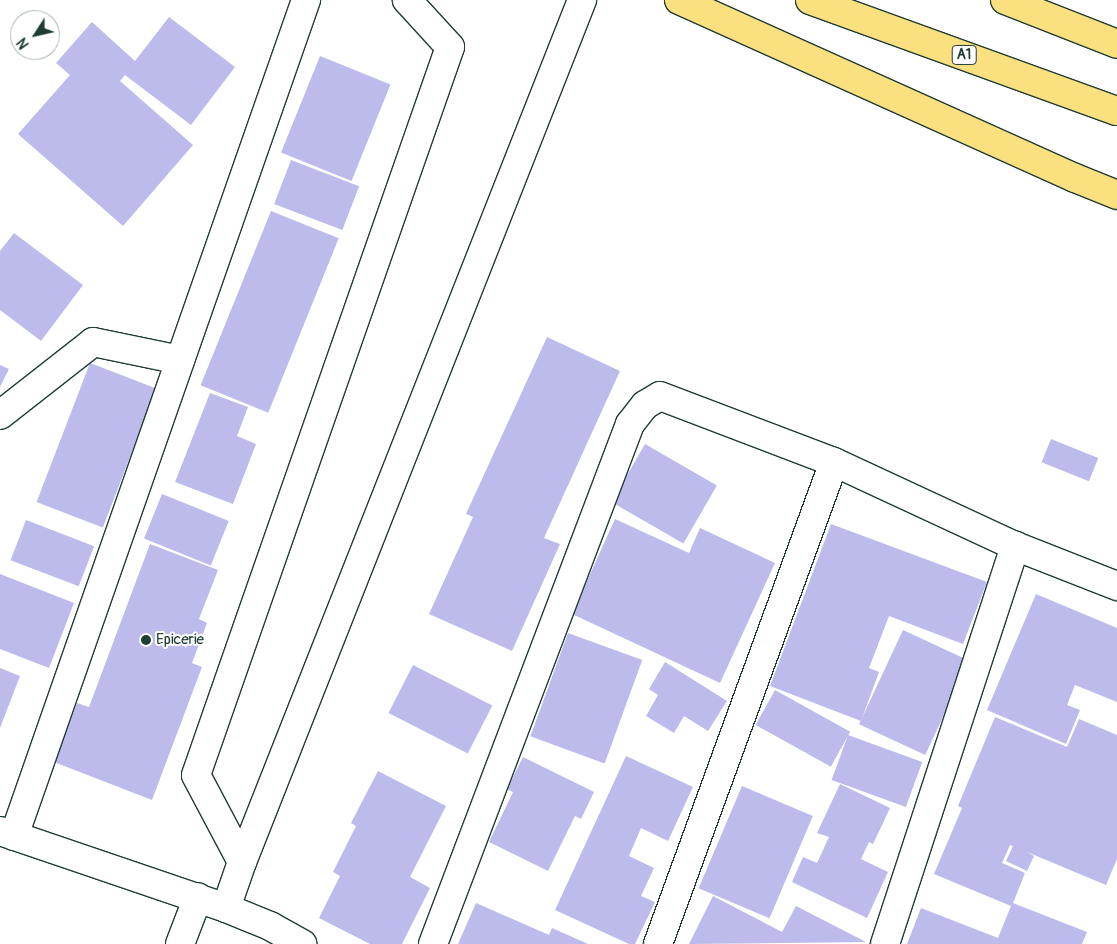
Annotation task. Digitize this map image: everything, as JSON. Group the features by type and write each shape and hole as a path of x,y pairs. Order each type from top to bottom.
{"highway":[{"path":"679,0 1117,196"},
{"name":"A1","path":"810,0 1117,111"},
{"path":"1004,0 1117,44"}],"street":[{"path":"302,944 270,926 198,897 7,834 180,360 306,0"},
{"path":"242,862 196,775 450,47 407,0"},
{"path":"226,908 242,862 582,0"},
{"path":"0,415 93,342 180,360"},
{"path":"433,944 630,424 645,404 660,396 834,462 1015,546 1117,586"},
{"path":"658,944 834,462"},
{"path":"885,944 1015,546"},
{"path":"180,944 198,897"}],"building":[{"path":"169,17 235,67 191,125 125,75 120,81 193,145 123,226 18,134 70,75 56,63 92,22 135,61"},
{"path":"320,56 390,84 352,181 281,152"},
{"path":"291,160 359,186 342,230 274,204"},
{"path":"271,211 339,238 268,413 201,385"},
{"path":"14,233 83,285 41,341 0,310 0,251"},
{"path":"547,337 620,371 544,538 560,544 512,651 429,614 473,517 466,514"},
{"path":"90,363 156,388 103,528 37,502"},
{"path":"0,365 9,369 0,387"},
{"path":"210,393 248,407 237,436 256,444 233,504 175,482"},
{"path":"1051,439 1098,458 1089,481 1042,462"},
{"path":"645,444 717,486 683,544 612,502"},
{"path":"162,494 229,521 211,565 144,539"},
{"path":"615,519 689,553 700,528 775,563 720,683 572,614"},
{"path":"26,520 94,546 79,586 11,560"},
{"path":"831,524 987,582 963,644 889,616 869,668 879,672 861,721 770,686"},
{"path":"150,544 218,570 199,619 207,623 192,663 202,667 152,800 54,762 77,703 89,707"},
{"path":"0,574 74,603 49,668 0,649"},
{"path":"1036,594 1117,628 1117,702 1075,685 1067,705 1080,710 1066,744 987,710"},
{"path":"903,630 969,661 925,755 859,724"},
{"path":"568,633 642,660 605,763 530,736"},
{"path":"665,662 727,701 708,731 684,716 674,733 646,716 658,695 649,689"},
{"path":"413,665 492,705 468,754 388,713"},
{"path":"0,668 20,676 0,728"},
{"path":"775,690 850,732 831,767 756,725"},
{"path":"995,717 1067,747 1079,719 1117,735 1117,859 1106,885 1027,852 1034,856 1027,871 1006,861 1013,846 1010,845 1002,863 1025,873 1013,903 1087,932 1082,944 907,944 921,908 998,938 1011,906 934,874 962,808 958,806"},
{"path":"848,735 922,762 906,807 832,780"},
{"path":"626,756 693,787 668,841 641,828 629,856 654,868 641,896 655,902 635,944 629,944 555,910"},
{"path":"523,757 594,792 581,819 575,816 548,871 489,842 513,792 507,789"},
{"path":"378,771 446,806 410,877 430,888 402,944 370,944 319,918 340,876 333,872 356,826 351,823"},
{"path":"840,784 890,808 873,844 869,842 861,859 888,872 867,918 792,882 803,857 817,863 829,837 817,833"},
{"path":"742,786 813,816 770,918 699,888"},
{"path":"713,896 782,932 796,906 866,942 689,944"},
{"path":"476,903 549,935 552,928 588,944 458,944"}],"place":[{"name":"Epicerie","path":"146,640"}]}
